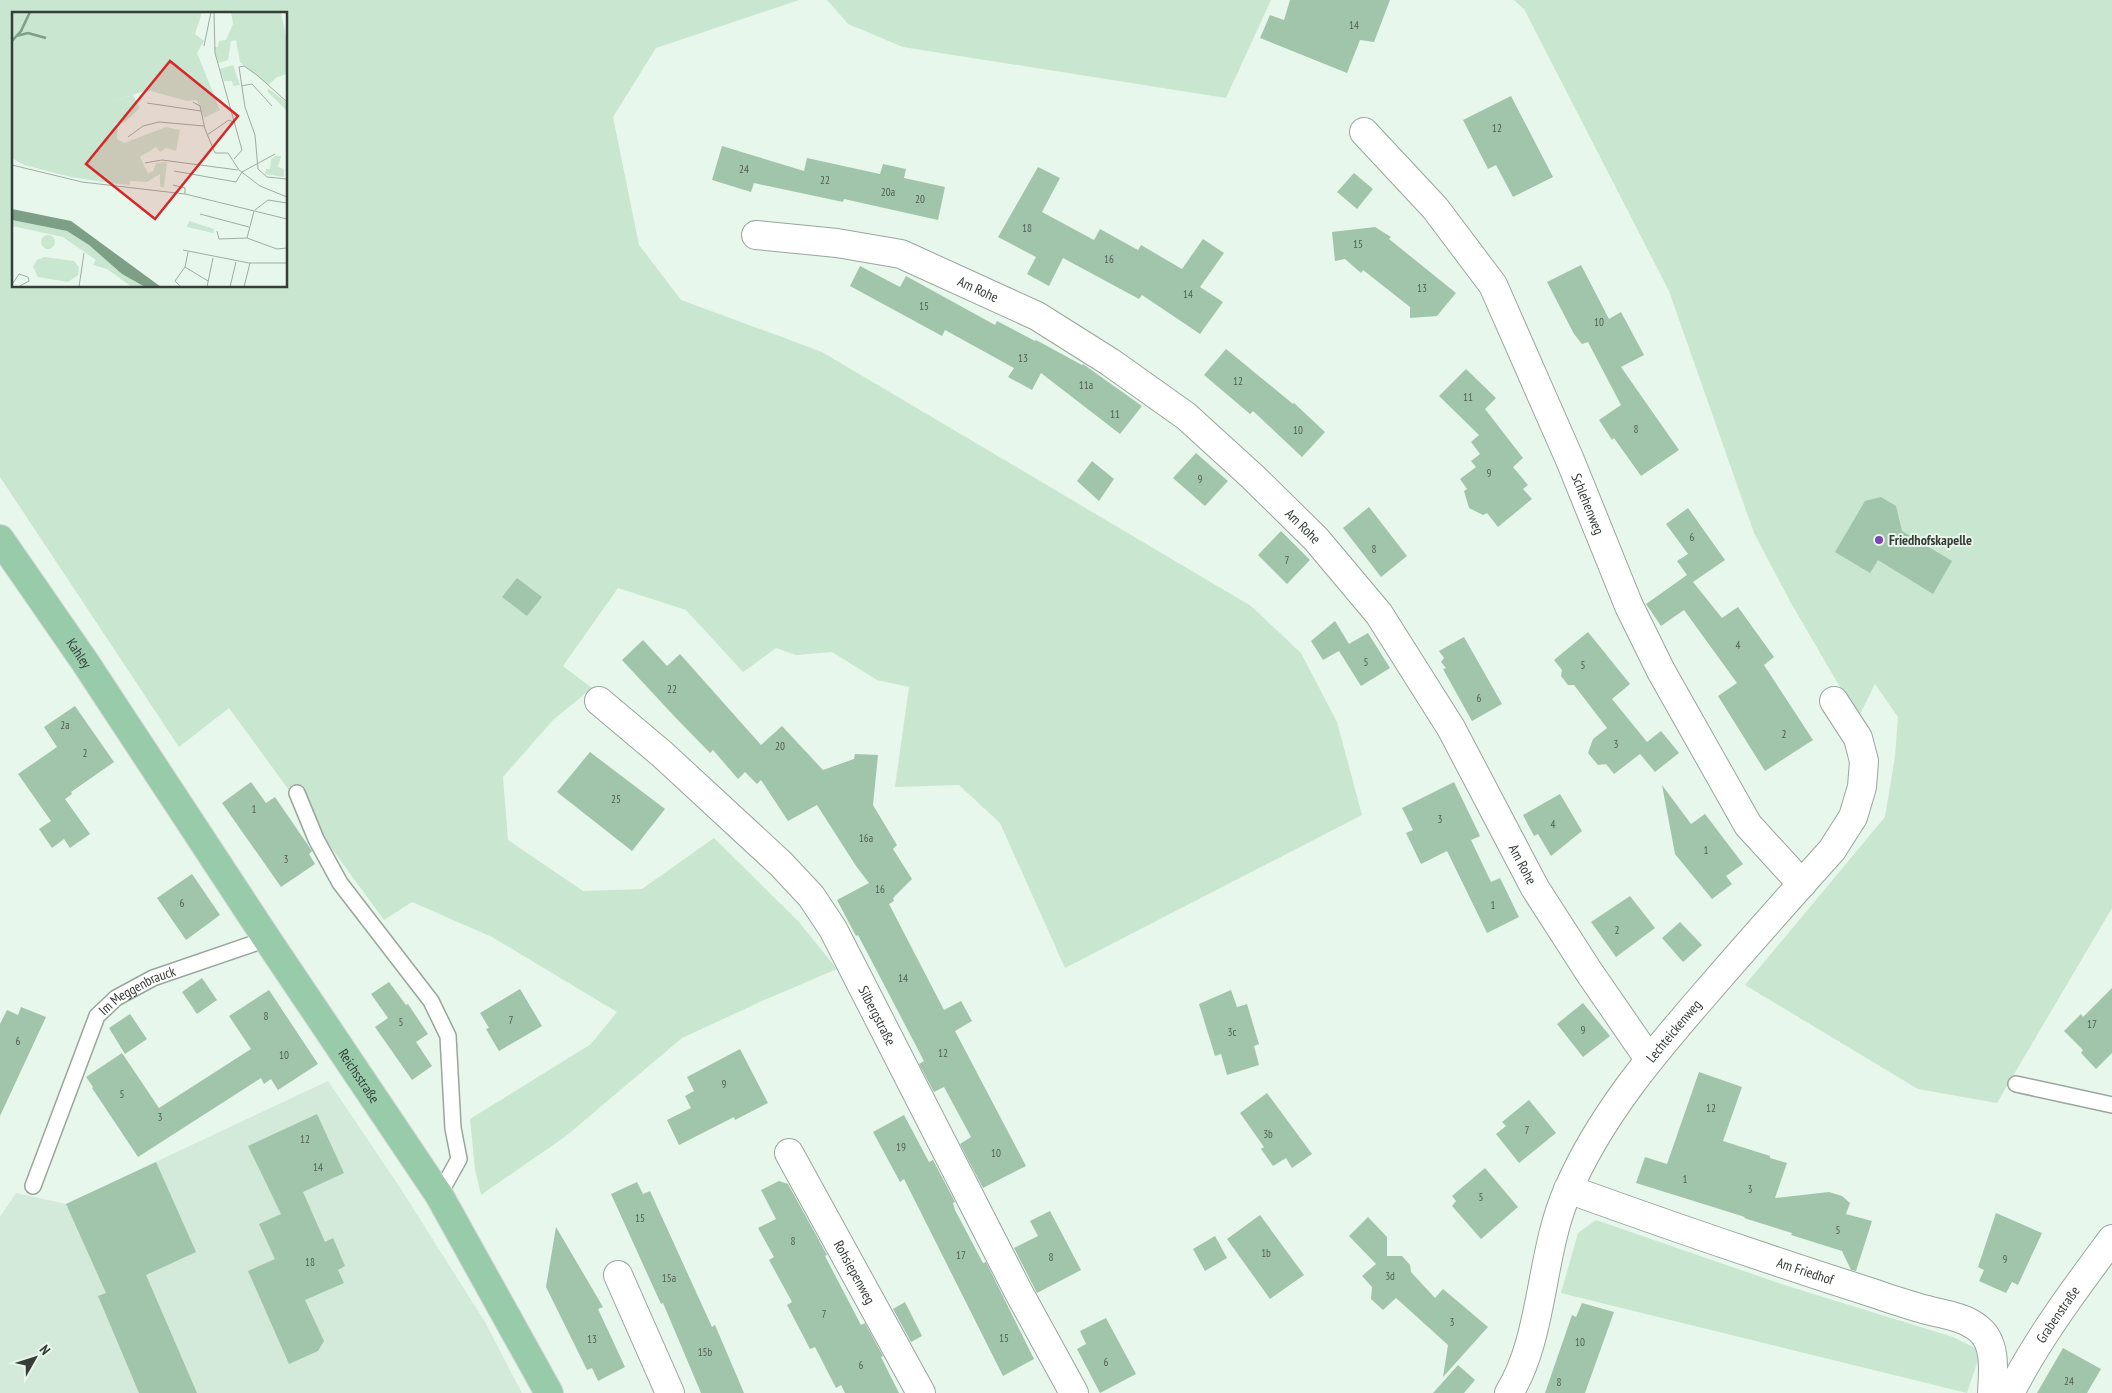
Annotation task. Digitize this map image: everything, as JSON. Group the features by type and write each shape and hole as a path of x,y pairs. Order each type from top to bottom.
{"main road":[{"name":"Kahley","path":"0,540 85,662 155,768"},
{"name":"Reichsstraße","path":"155,768 266,938 439,1195 549,1393"}],"street":[{"name":"Schlehenweg","path":"1364,132 1435,208 1493,285 1570,460 1628,606 1661,670 1748,825 1802,884"},
{"name":"Am Rohe","path":"756,236 838,243 901,254 1036,316 1110,362 1186,416 1246,471 1316,539 1379,614 1451,728 1535,888 1588,972 1649,1059"},
{"name":"Silbergstraße","path":"599,701 713,800 781,864 811,896 833,930 1018,1291 1074,1393"},
{"name":"Lechteickenweg","path":"1509,1393 1517,1380 1531,1336 1556,1218 1587,1151 1612,1110 1649,1059 1832,850 1853,817 1862,788 1864,761 1858,738 1834,701"},
{"name":"Rohsiepenweg","path":"788,1153 921,1393"},
{"name":"Am Friedhof","path":"1568,1189 1668,1226 1797,1269 1906,1304 1968,1321 1980,1329 1988,1338 1992,1353 1992,1393"},
{"name":"Grabenstraße","path":"2010,1393 2026,1362 2068,1298 2112,1240"},
{"path":"618,1275 670,1393"}],"lane":[{"path":"298,793 316,838 340,883 431,1001 448,1036 453,1128 459,1159 439,1195"},
{"name":"Im Meggenbrauck","path":"33,1186 97,1016 116,998 153,978 266,938"},
{"path":"2016,1084 2112,1105"}],"shaded area":[{"path":"0,0 799,0 656,48 613,117 639,245 681,300 822,352 1251,606 1301,653 1337,722 1362,815 1065,968 1000,823 959,785 895,787 909,687 877,680 832,652 796,655 776,648 743,672 686,610 618,588 563,666 592,688 553,720 503,777 508,840 583,891 642,889 714,838 798,921 837,969 682,1038 566,1136 481,1195 475,1169 470,1119 591,1044 617,1012 492,937 412,902 384,920 229,708 179,747 0,477"},
{"path":"827,0 1271,0 1226,98 903,47 848,24"},
{"path":"1514,0 2112,0 2112,908 1997,1103 1918,1089 1745,985 1885,817 1895,757 1898,717 1875,684 1858,718 1791,603 1754,533 1669,291 1524,9"},
{"path":"328,1081 399,1186 485,1322 522,1393 0,1393 0,1217 16,1193 66,1204"},
{"path":"1596,1220 1784,1285 1953,1337 1981,1351 1967,1393 1561,1293 1578,1233"}],"building":[{"path":"1290,0 1390,0 1374,42 1360,40 1347,73 1260,38 1270,15 1284,20"},
{"path":"1511,96 1553,177 1513,197 1496,165 1488,169 1463,120"},
{"path":"722,146 804,171 807,158 880,174 883,164 906,169 904,178 945,187 938,220 844,199 843,202 754,183 751,192 712,180"},
{"path":"1038,167 1060,178 1042,212 1094,240 1100,229 1138,250 1141,245 1182,269 1203,239 1224,253 1200,287 1223,302 1200,334 1142,295 1139,299 1063,258 1049,286 1027,274 1036,257 998,237"},
{"path":"1354,173 1373,189 1357,209 1337,192"},
{"path":"1375,227 1391,237 1389,239 1456,293 1437,316 1410,318 1410,307 1363,270 1361,273 1345,259 1335,261 1332,232"},
{"path":"1581,265 1609,319 1621,312 1644,355 1621,367 1679,450 1641,476 1614,438 1612,440 1599,420 1621,405 1588,342 1582,344 1574,334 1547,282"},
{"path":"860,266 900,287 906,276 995,325 997,321 1036,340 1083,364 1142,406 1120,434 1041,373 1032,390 1008,377 1014,368 945,330 942,336 850,286"},
{"path":"1226,349 1294,403 1325,432 1302,457 1253,411 1250,414 1204,375"},
{"path":"1466,369 1496,398 1485,409 1523,458 1513,467 1528,485 1523,489 1532,499 1498,527 1487,513 1483,515 1469,508 1464,491 1467,489 1460,479 1476,467 1471,461 1480,454 1471,442 1479,435 1439,396"},
{"path":"1196,453 1228,481 1205,506 1173,478"},
{"path":"1092,461 1114,479 1099,501 1077,481"},
{"name":"Friedhofskapelle","path":"1881,497 1896,506 1902,531 1952,561 1933,594 1878,560 1870,573 1835,552 1865,501"},
{"path":"1369,507 1407,556 1381,577 1343,528"},
{"path":"1688,508 1725,560 1693,582 1722,618 1738,607 1774,657 1764,665 1813,740 1765,771 1718,696 1737,683 1684,610 1661,626 1646,604 1687,575 1677,561 1688,554 1666,524"},
{"path":"1281,531 1310,560 1287,584 1258,555"},
{"path":"517,578 542,597 527,616 502,597"},
{"path":"1335,621 1349,644 1368,633 1390,668 1361,686 1339,651 1323,660 1311,641"},
{"path":"1588,632 1630,684 1612,699 1647,742 1661,731 1679,753 1655,772 1640,754 1614,774 1606,764 1598,765 1588,753 1593,739 1607,728 1574,685 1568,685 1561,676 1562,670 1554,660"},
{"path":"1464,637 1502,704 1472,721 1443,669 1446,668 1441,662 1444,658 1439,651"},
{"path":"643,640 667,666 680,654 761,745 782,726 823,770 854,759 855,754 878,755 873,805 897,845 893,849 912,879 893,898 894,901 889,904 944,1010 961,1001 972,1021 955,1031 1026,1166 983,1188 960,1144 971,1137 944,1087 934,1092 919,1064 924,1061 858,935 856,936 837,900 869,883 817,805 788,821 761,780 757,784 745,772 738,779 713,750 710,753 674,716 622,660"},
{"path":"75,706 114,762 71,792 72,794 65,799 90,834 70,848 64,839 52,848 39,829 51,821 18,774 57,747 44,727"},
{"path":"590,752 665,809 632,851 557,792"},
{"path":"251,782 266,803 275,797 312,851 309,854 315,864 281,887 222,803"},
{"path":"1454,782 1480,836 1471,840 1491,882 1500,878 1519,917 1487,933 1447,851 1421,864 1406,833 1413,830 1402,808"},
{"path":"1662,785 1691,824 1705,814 1743,864 1726,876 1732,884 1712,899 1675,854"},
{"path":"1560,794 1582,831 1551,856 1538,834 1534,836 1523,815"},
{"path":"192,874 220,915 186,940 157,898"},
{"path":"1630,896 1655,928 1616,957 1591,922"},
{"path":"1680,922 1702,945 1683,962 1662,938"},
{"path":"202,978 217,1000 197,1014 182,992"},
{"path":"389,982 406,1005 408,1004 428,1034 416,1042 432,1066 412,1080 375,1027 388,1018 371,994"},
{"path":"2112,988 2112,1053 2096,1069 2081,1053 2083,1050 2064,1031 2081,1014 2083,1017"},
{"path":"520,989 542,1026 499,1051 486,1029 489,1028 480,1013"},
{"path":"269,990 318,1064 278,1090 271,1079 264,1084 261,1078 138,1157 86,1077 122,1053 159,1108 251,1049 229,1016"},
{"path":"1231,990 1237,1007 1247,1004 1259,1044 1254,1046 1259,1065 1227,1075 1221,1054 1215,1056 1199,1004"},
{"path":"1583,1003 1610,1036 1583,1057 1557,1024"},
{"path":"21,1007 46,1017 0,1116 0,1024 7,1010 18,1015"},
{"path":"130,1014 147,1039 125,1054 109,1028"},
{"path":"740,1049 768,1103 735,1120 734,1117 679,1145 667,1120 691,1108 685,1096 694,1091 687,1077"},
{"path":"1699,1072 1742,1087 1723,1141 1787,1163 1775,1198 1829,1192 1842,1196 1850,1203 1846,1214 1872,1221 1856,1271 1851,1270 1842,1251 1791,1235 1792,1233 1745,1217 1636,1183 1645,1157 1667,1164"},
{"path":"1267,1093 1312,1154 1292,1168 1286,1158 1273,1166 1261,1149 1264,1147 1240,1113"},
{"path":"1529,1100 1556,1133 1519,1163 1496,1134 1506,1126 1502,1122"},
{"path":"317,1114 344,1173 303,1192 325,1242 333,1238 345,1266 338,1270 344,1283 305,1300 324,1341 318,1351 289,1364 248,1271 275,1259 259,1224 281,1214 248,1146"},
{"path":"904,1115 929,1162 933,1160 955,1202 953,1203 955,1210 983,1263 986,1262 1034,1359 1003,1376 904,1179 900,1182 873,1132"},
{"path":"156,1162 196,1252 146,1275 197,1393 139,1393 98,1296 106,1293 66,1204"},
{"path":"1485,1168 1518,1207 1481,1239 1452,1206 1456,1201 1452,1196"},
{"path":"779,1181 788,1184 827,1255 825,1256 861,1325 865,1323 883,1356 881,1357 899,1393 845,1393 841,1385 836,1388 815,1347 810,1349 787,1305 792,1302 769,1260 774,1257 758,1228 776,1219 761,1190"},
{"path":"637,1182 643,1194 650,1191 712,1327 715,1325 744,1393 701,1393 663,1303 661,1304 611,1194"},
{"path":"1050,1211 1081,1270 1037,1293 1014,1248 1038,1236 1030,1221"},
{"path":"1996,1213 2042,1233 2018,1285 2012,1282 2006,1293 1979,1281 1984,1270 1978,1267"},
{"path":"1260,1215 1304,1275 1270,1299 1227,1239"},
{"path":"1368,1217 1387,1237 1387,1256 1402,1256 1410,1265 1411,1272 1435,1298 1443,1289 1488,1327 1443,1377 1448,1345 1396,1298 1383,1310 1371,1299 1372,1287 1362,1276 1376,1264 1349,1236"},
{"path":"556,1227 603,1307 598,1309 625,1367 598,1381 592,1368 587,1370 546,1287"},
{"path":"1215,1236 1227,1258 1205,1271 1193,1249"},
{"path":"905,1302 922,1336 911,1342 893,1309"},
{"path":"1582,1303 1614,1312 1585,1393 1545,1393 1572,1315 1576,1317"},
{"path":"1106,1318 1136,1374 1100,1393 1077,1349 1086,1344 1080,1331"},
{"path":"2063,1348 2101,1369 2087,1393 2037,1393"},
{"path":"1458,1365 1475,1380 1464,1393 1433,1393"}],"place":[{"name":"Friedhofskapelle","path":"1879,540"}]}
